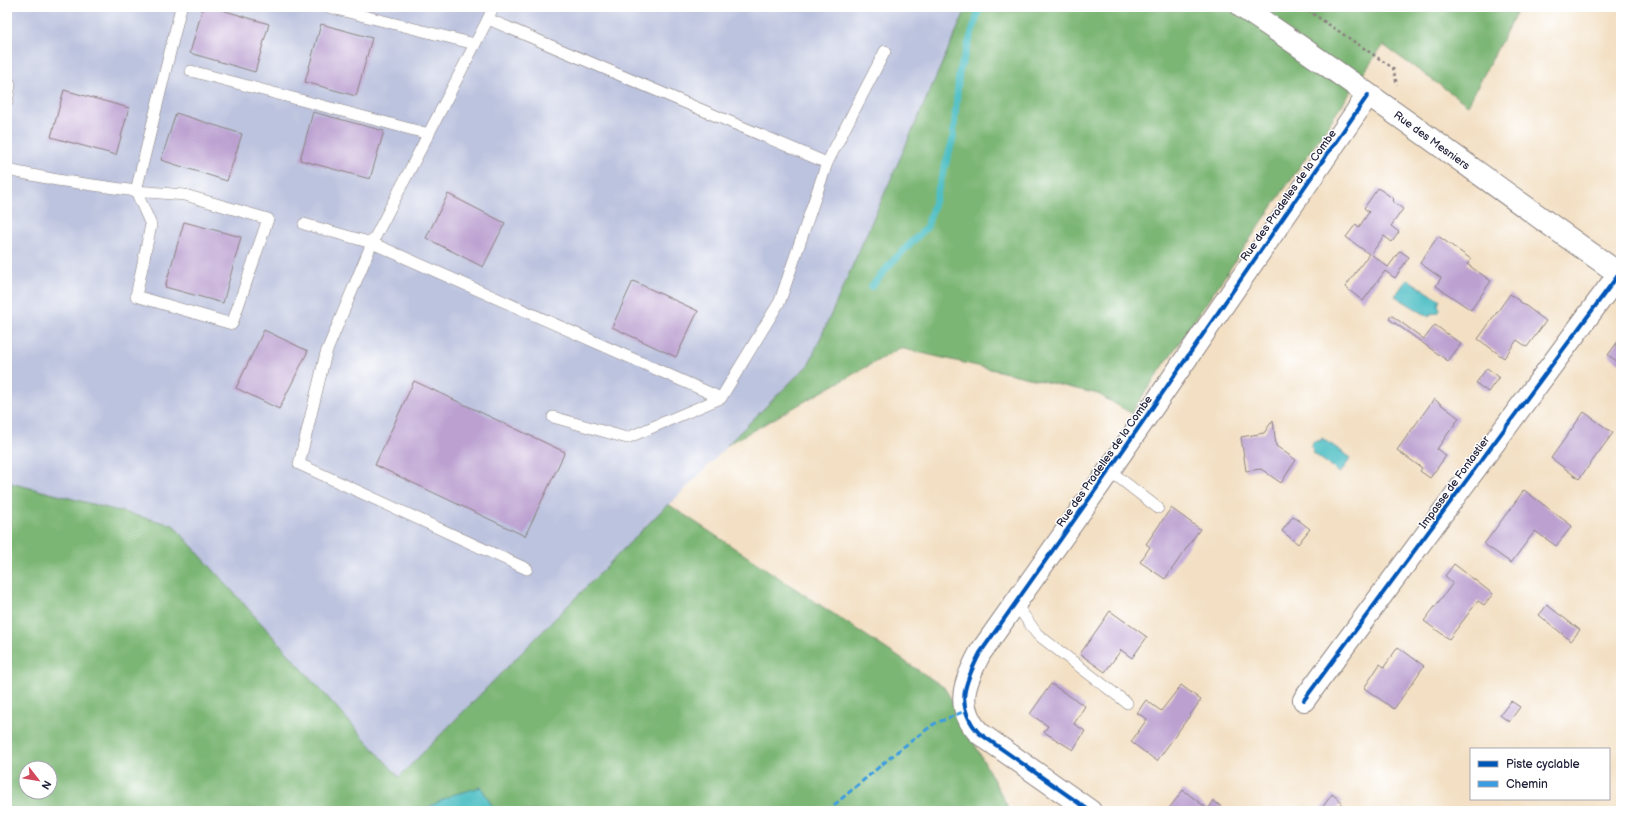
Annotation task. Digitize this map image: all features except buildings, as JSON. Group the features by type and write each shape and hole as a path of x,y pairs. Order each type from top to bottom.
{"street":[{"name":"Rue des Mesniers","path":"1242,7 1412,125 1620,275"},
{"name":"Rue des Pradelles de la Combe","path":"1090,811 979,733 970,724 964,698 970,671 980,653 1109,470 1368,95"},
{"name":"Impasse de Fontastier","path":"1304,700 1620,275"}],"lane":[{"path":"7,170 57,180 136,191 185,195 268,219 232,324 136,296 151,225 136,191 182,7"},
{"path":"328,7 475,44"},
{"path":"493,7 372,244 326,353 299,464 527,569"},
{"path":"488,19 827,163"},
{"path":"553,417 627,438 721,398 780,301 827,163 885,51"},
{"path":"191,71 429,134"},
{"path":"7,80 10,84 7,103"},
{"path":"304,224 372,244 721,398"},
{"path":"1109,470 1158,508"},
{"path":"1015,603 1037,634 1128,702"}],"path":[{"path":"1303,7 1393,68 1399,91"}],"shaded area":[{"path":"7,7 967,7 809,364 399,777 173,525 7,482"}],"green space":[{"path":"967,7 1519,7 1468,105 1383,45 1131,413 1098,394 900,348 727,445 809,364"},
{"path":"7,482 173,525 399,777 668,504 945,688 1010,811 7,811"}],"water":[{"path":"1407,279 1440,300 1438,304 1440,310 1438,313 1430,314 1429,317 1395,296"},
{"path":"1322,438 1351,458 1340,473 1312,452 1313,450 1311,446 1314,441 1320,441"},
{"path":"481,787 495,811 421,811 452,795"}],"waterway":[{"path":"871,287 892,262 927,227 953,139 959,73 980,7"}],"marked path":[{"path":"827,811 898,751 934,724 965,711"}],"cycle path":[{"path":"1090,811 979,733 971,723 966,713 964,703 966,684 980,653 1099,485 1368,95"},
{"path":"1304,700 1619,274 1621,275"}]}
